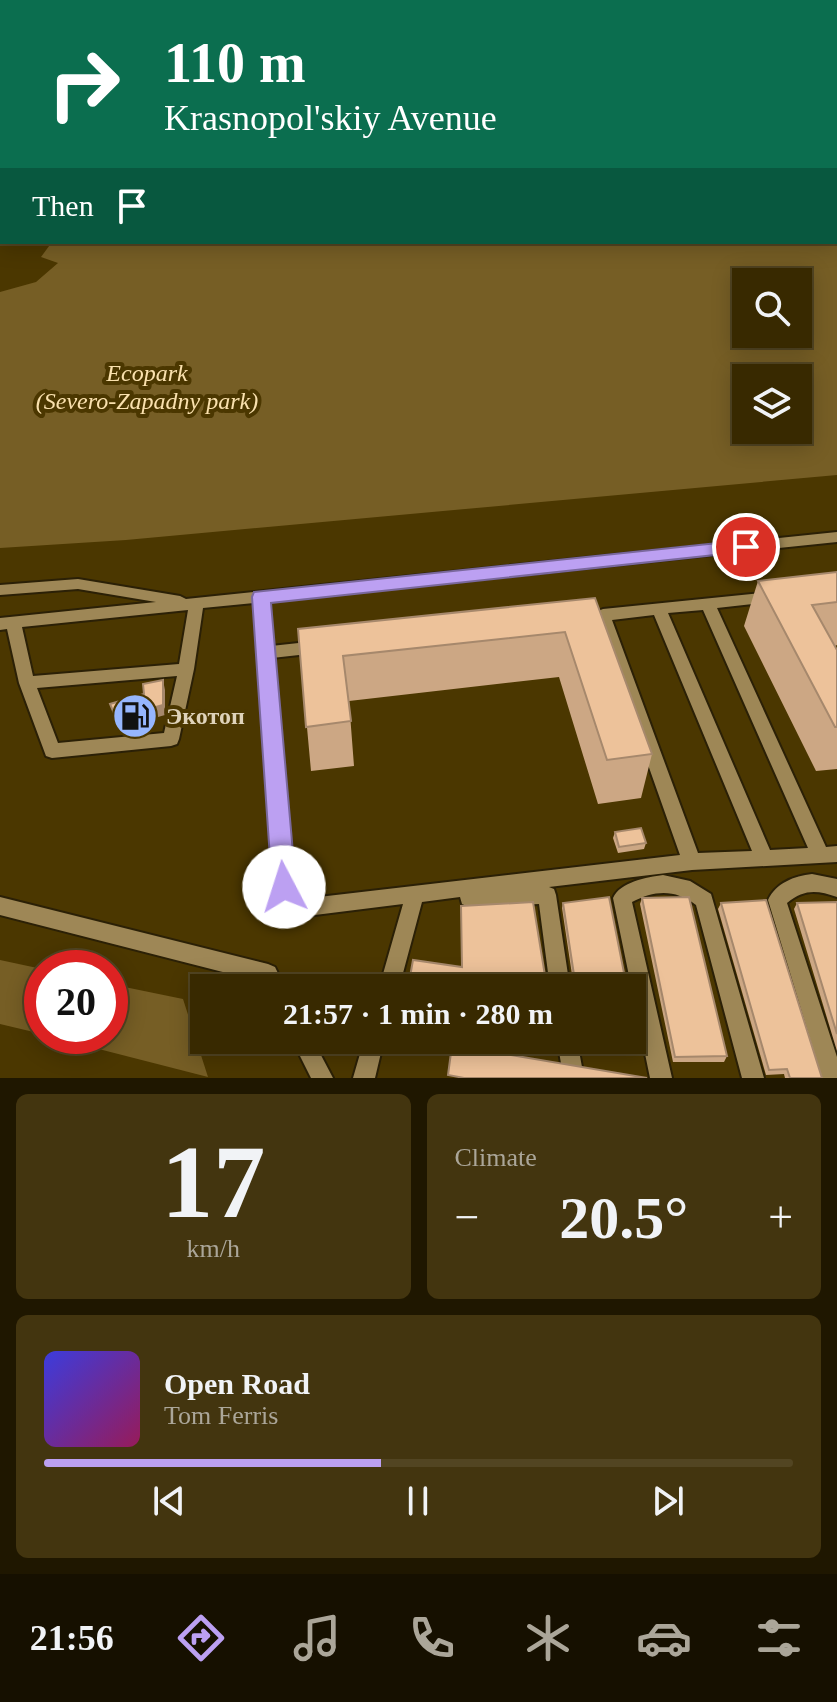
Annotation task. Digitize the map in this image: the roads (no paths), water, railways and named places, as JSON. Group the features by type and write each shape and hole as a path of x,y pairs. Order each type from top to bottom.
{"street":[{"path":"196,604 171,739 52,751 6,623 837,537"},
{"path":"0,590 78,584 196,604"},
{"path":"692,862 596,616 794,595"},
{"path":"261,597 284,887 307,907 692,862 829,855 708,604"},
{"path":"659,609 764,858"},
{"path":"264,653 341,644"},
{"path":"27,683 186,669"},
{"path":"833,1078 777,900 792,884 807,881 837,888"},
{"path":"661,1078 622,898 645,884 672,884 692,890 704,900 753,1078"},
{"path":"393,974 415,894"},
{"path":"469,898 547,895 558,974"},
{"path":"0,906 268,974"},
{"path":"309,1054 322,1078"},
{"path":"364,1078 370,1054"},
{"path":"492,1054 597,1071"},
{"path":"569,1054 571,1067"}],"place":[{"name":"Экотоп","path":"135,716"}],"park label":[{"name":"Ecopark (Severo-Zapadny park)","path":"147,387"}]}
